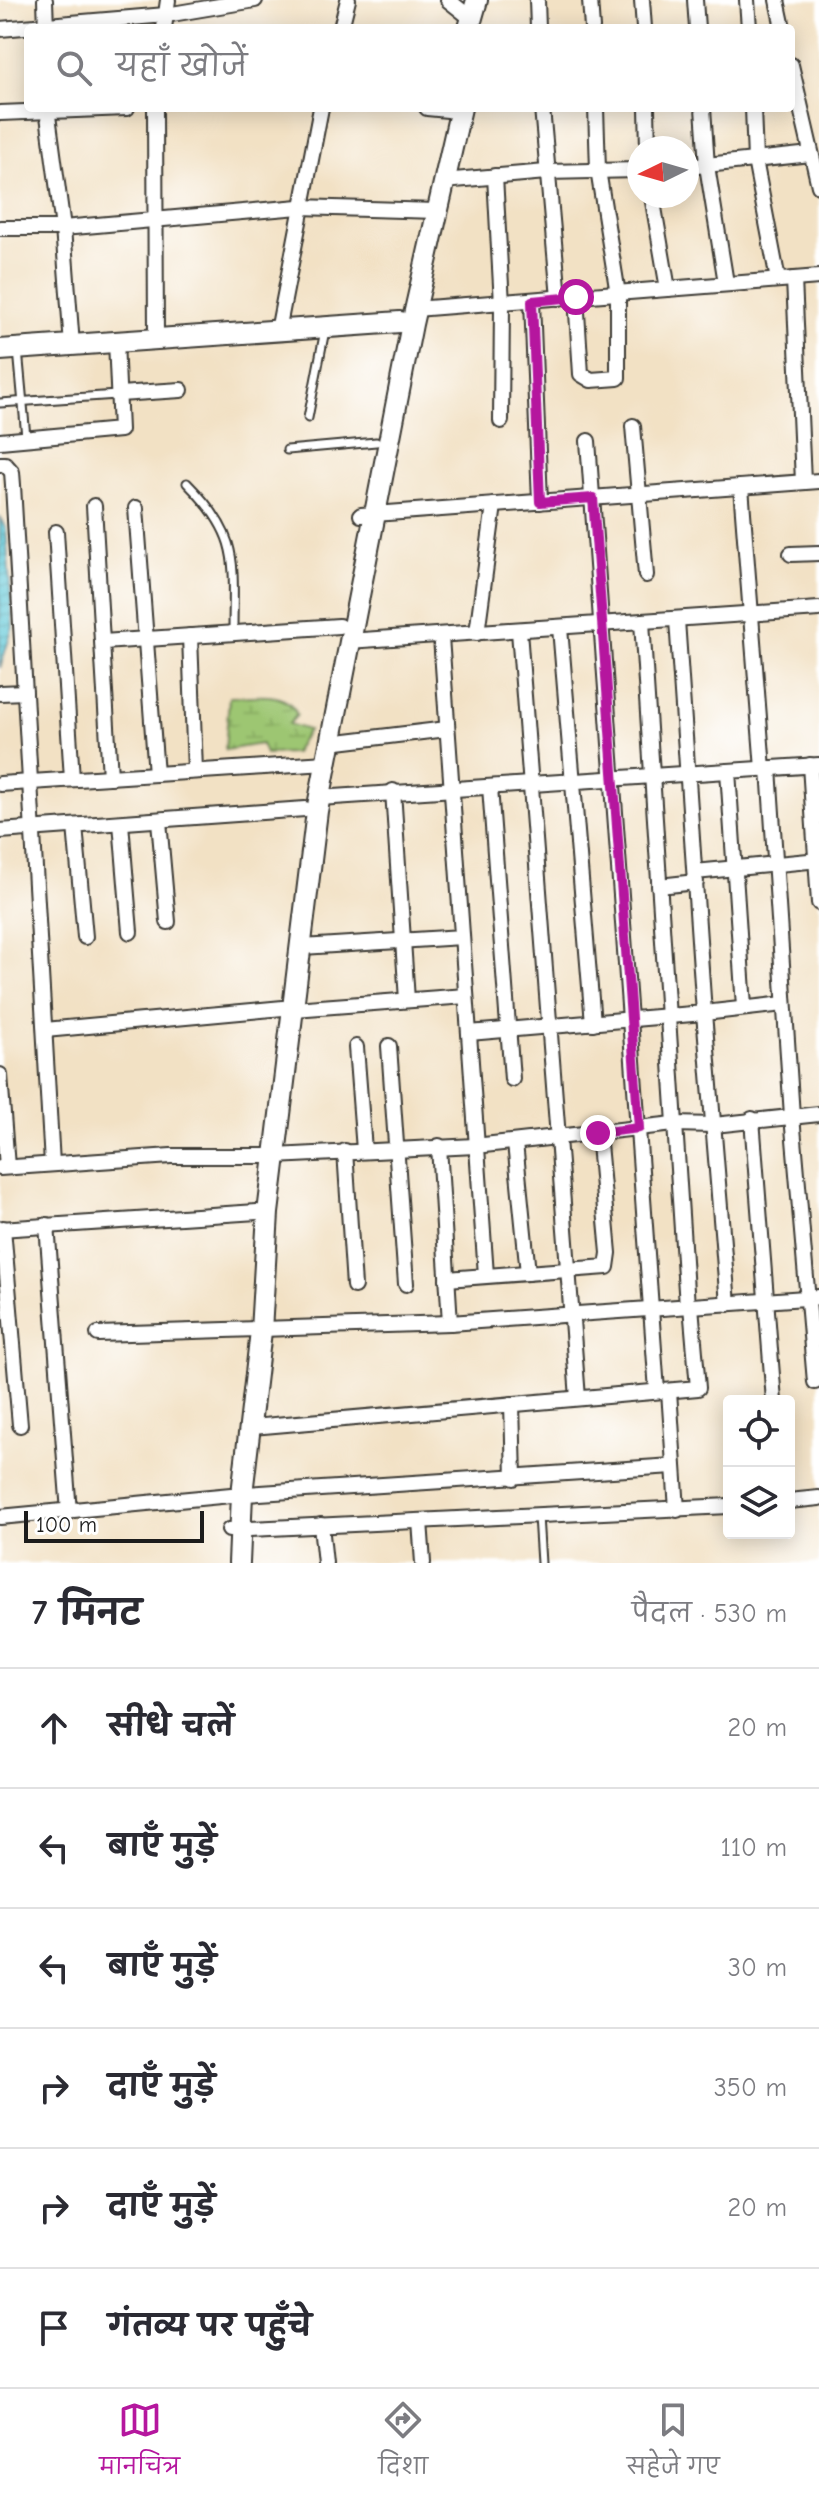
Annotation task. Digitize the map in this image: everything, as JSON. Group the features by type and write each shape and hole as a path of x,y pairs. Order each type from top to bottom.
{"main road":[{"path":"474,19 487,0"},
{"path":"239,1563 235,1530 236,1494 255,1330 269,1156 312,804 324,756 343,634 367,515 452,112"},
{"path":"431,211 443,181 453,112"},
{"path":"9,349 156,337 325,329 408,315"},
{"path":"367,515 376,442 408,315"},
{"path":"289,1008 302,947 312,804"},
{"path":"236,1494 252,1427 257,1212 269,1156"},
{"path":"227,1563 235,1530"}],"street":[{"path":"45,0 46,24"},
{"path":"66,24 166,14 255,0"},
{"path":"342,24 348,0"},
{"path":"448,0 474,19"},
{"path":"537,0 538,24"},
{"path":"590,0 592,24"},
{"path":"642,0 644,24"},
{"path":"695,0 697,24"},
{"path":"747,0 749,24"},
{"path":"777,0 782,24"},
{"path":"0,29 24,27"},
{"path":"795,83 819,186"},
{"path":"0,113 24,111"},
{"path":"47,112 63,228 72,345"},
{"path":"155,112 156,337"},
{"path":"278,331 299,207 320,112"},
{"path":"542,112 559,298"},
{"path":"576,297 581,374 585,379 618,378 618,294 598,170 596,112"},
{"path":"647,112 648,136"},
{"path":"703,112 707,166 726,283"},
{"path":"753,112 755,160 778,280"},
{"path":"699,166 811,154"},
{"path":"443,181 546,172 627,170"},
{"path":"495,176 501,303 501,421"},
{"path":"0,228 63,228 299,207 431,211"},
{"path":"654,208 668,289"},
{"path":"408,315 501,303 819,277"},
{"path":"794,279 803,482"},
{"path":"532,301 540,502"},
{"path":"0,441 120,430 116,341"},
{"path":"119,394 181,390"},
{"path":"633,426 646,575"},
{"path":"588,441 632,1020 650,1309 677,1510"},
{"path":"0,464 5,464 12,472 52,1164"},
{"path":"367,515 819,481"},
{"path":"741,487 749,614 775,865 792,1116 814,1298 815,1382"},
{"path":"477,633 494,505"},
{"path":"94,506 110,777"},
{"path":"136,508 156,774"},
{"path":"56,532 72,779"},
{"path":"791,554 819,553"},
{"path":"103,642 233,633 441,637 819,609"},
{"path":"677,620 728,1304"},
{"path":"252,1427 698,1388 674,1124 642,622"},
{"path":"560,628 593,1023"},
{"path":"519,631 578,1398"},
{"path":"190,636 195,771"},
{"path":"441,637 486,1275"},
{"path":"0,693 25,692"},
{"path":"0,784 195,771 324,756 447,729"},
{"path":"0,831 159,821 312,804 393,791 814,765 819,903"},
{"path":"728,771 744,1007"},
{"path":"490,787 512,1079"},
{"path":"393,791 406,939 407,1000"},
{"path":"159,821 168,922"},
{"path":"121,823 130,932"},
{"path":"75,826 85,937"},
{"path":"659,886 734,870 817,860"},
{"path":"302,947 462,937"},
{"path":"45,1030 466,996"},
{"path":"469,1033 784,1004"},
{"path":"389,1046 406,1284"},
{"path":"356,1047 364,1150"},
{"path":"0,1075 3,1168 171,1156 269,1156 475,1146 674,1124 714,1125 819,1114"},
{"path":"752,1119 774,1395"},
{"path":"447,1279 602,1269 610,1262 598,1133"},
{"path":"515,1143 528,1273"},
{"path":"439,1146 450,1323"},
{"path":"345,1151 354,1286"},
{"path":"20,1425 2,1228 257,1212"},
{"path":"47,1225 69,1512"},
{"path":"98,1334 450,1323 814,1298"},
{"path":"512,1404 514,1478"},
{"path":"0,1517 236,1494 673,1466"},
{"path":"795,1500 819,1498"},
{"path":"235,1530 723,1506"},
{"path":"420,1521 423,1563"},
{"path":"321,1525 325,1563"}],"lane":[{"path":"308,418 325,329"},
{"path":"9,349 23,402 26,440"},
{"path":"0,403 119,394"},
{"path":"287,450 376,442"},
{"path":"187,483 224,526 233,574 233,633"},
{"path":"538,1516 541,1563"}],"green space":[{"path":"229,697 277,697 292,706 297,715 289,724 308,730 294,753 265,754 261,744 225,750"}],"water":[{"path":"0,518 6,528 13,627 0,668"}],"route":[{"path":"576,297 532,301 540,502 593,498 639,1128 598,1133"}]}
